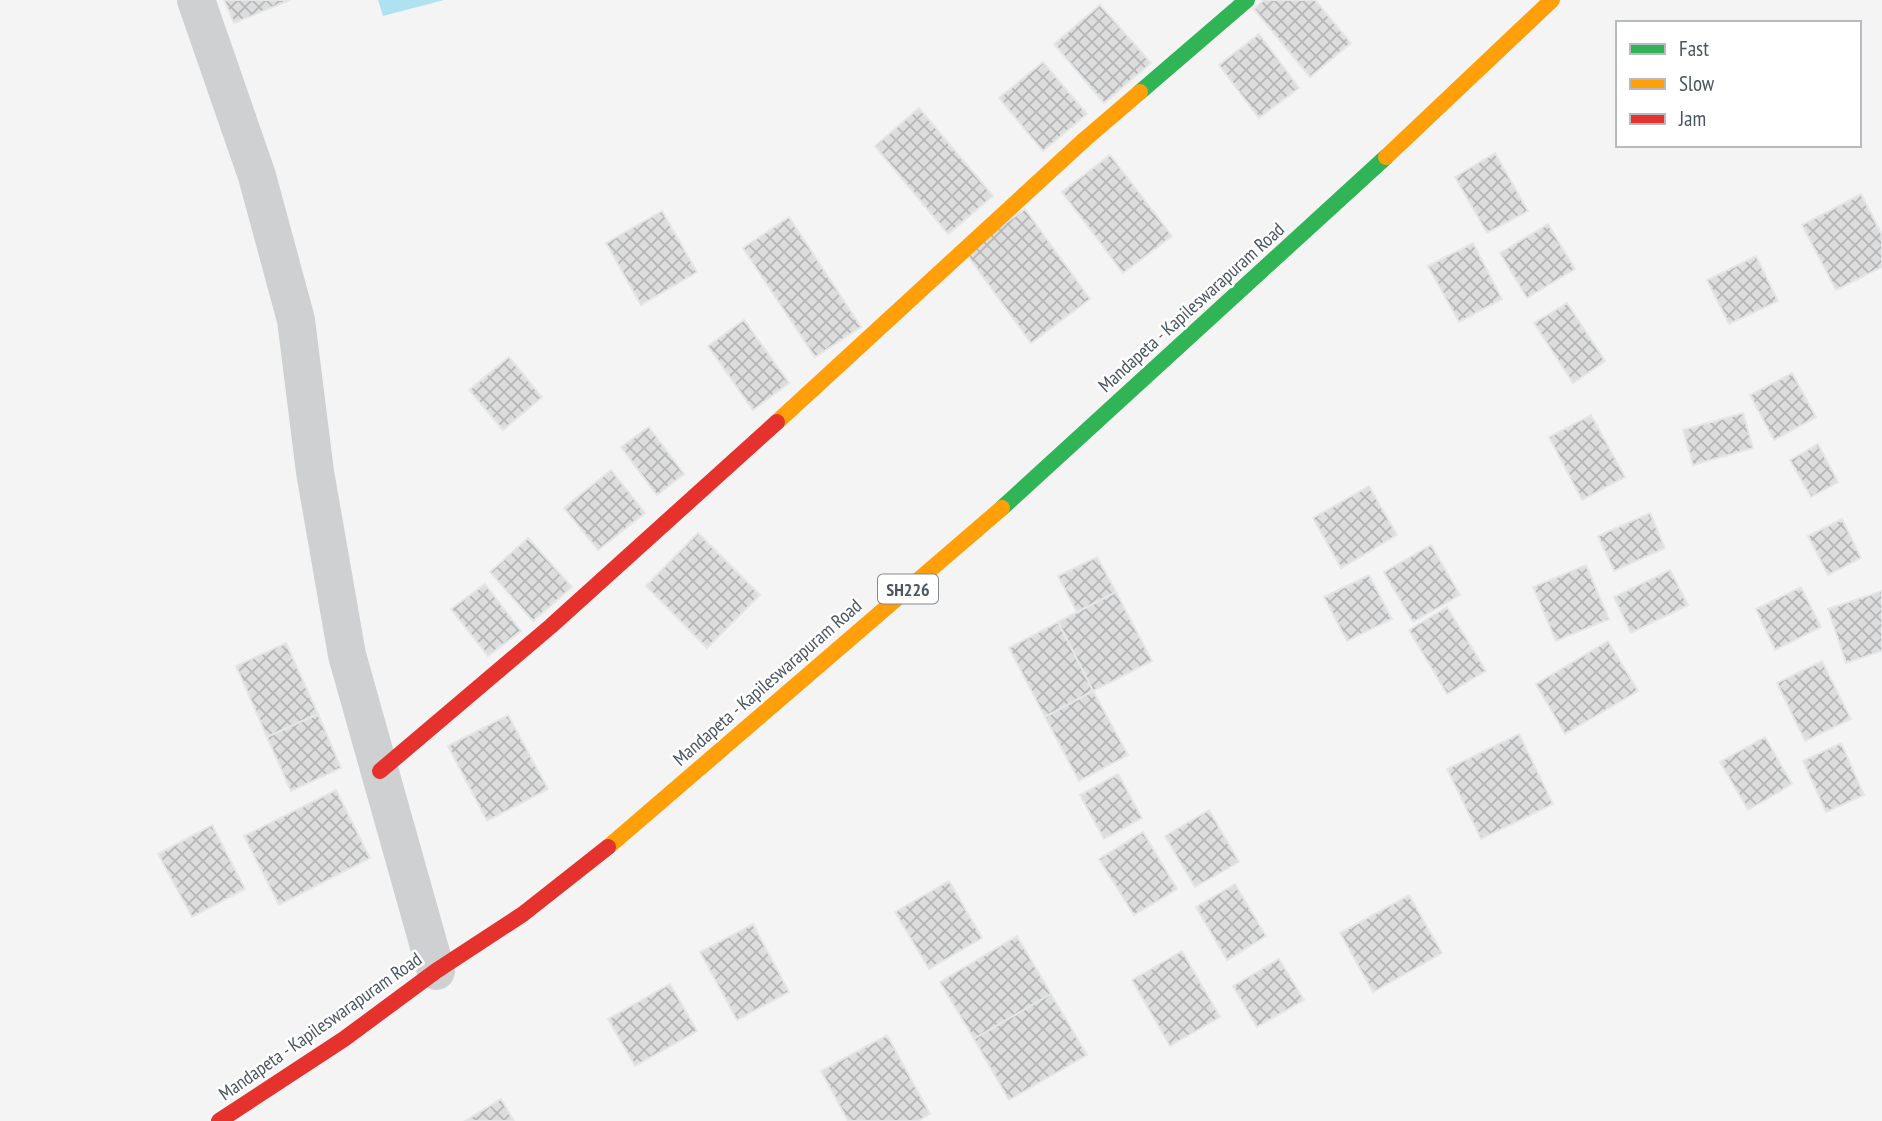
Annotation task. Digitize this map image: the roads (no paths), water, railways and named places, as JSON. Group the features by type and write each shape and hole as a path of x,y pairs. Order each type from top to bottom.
{"main road":[{"path":"380,771 551,626 1084,141 1247,0"},
{"name":"Mandapeta - Kapileswarapuram Road","path":"219,1121 344,1039 436,971 523,914 617,839 993,516 1433,114 1552,0"}],"street":[{"path":"196,0 257,176 296,320 315,472 347,655 436,971"}],"water":[{"path":"378,0 444,0 383,16"}]}
